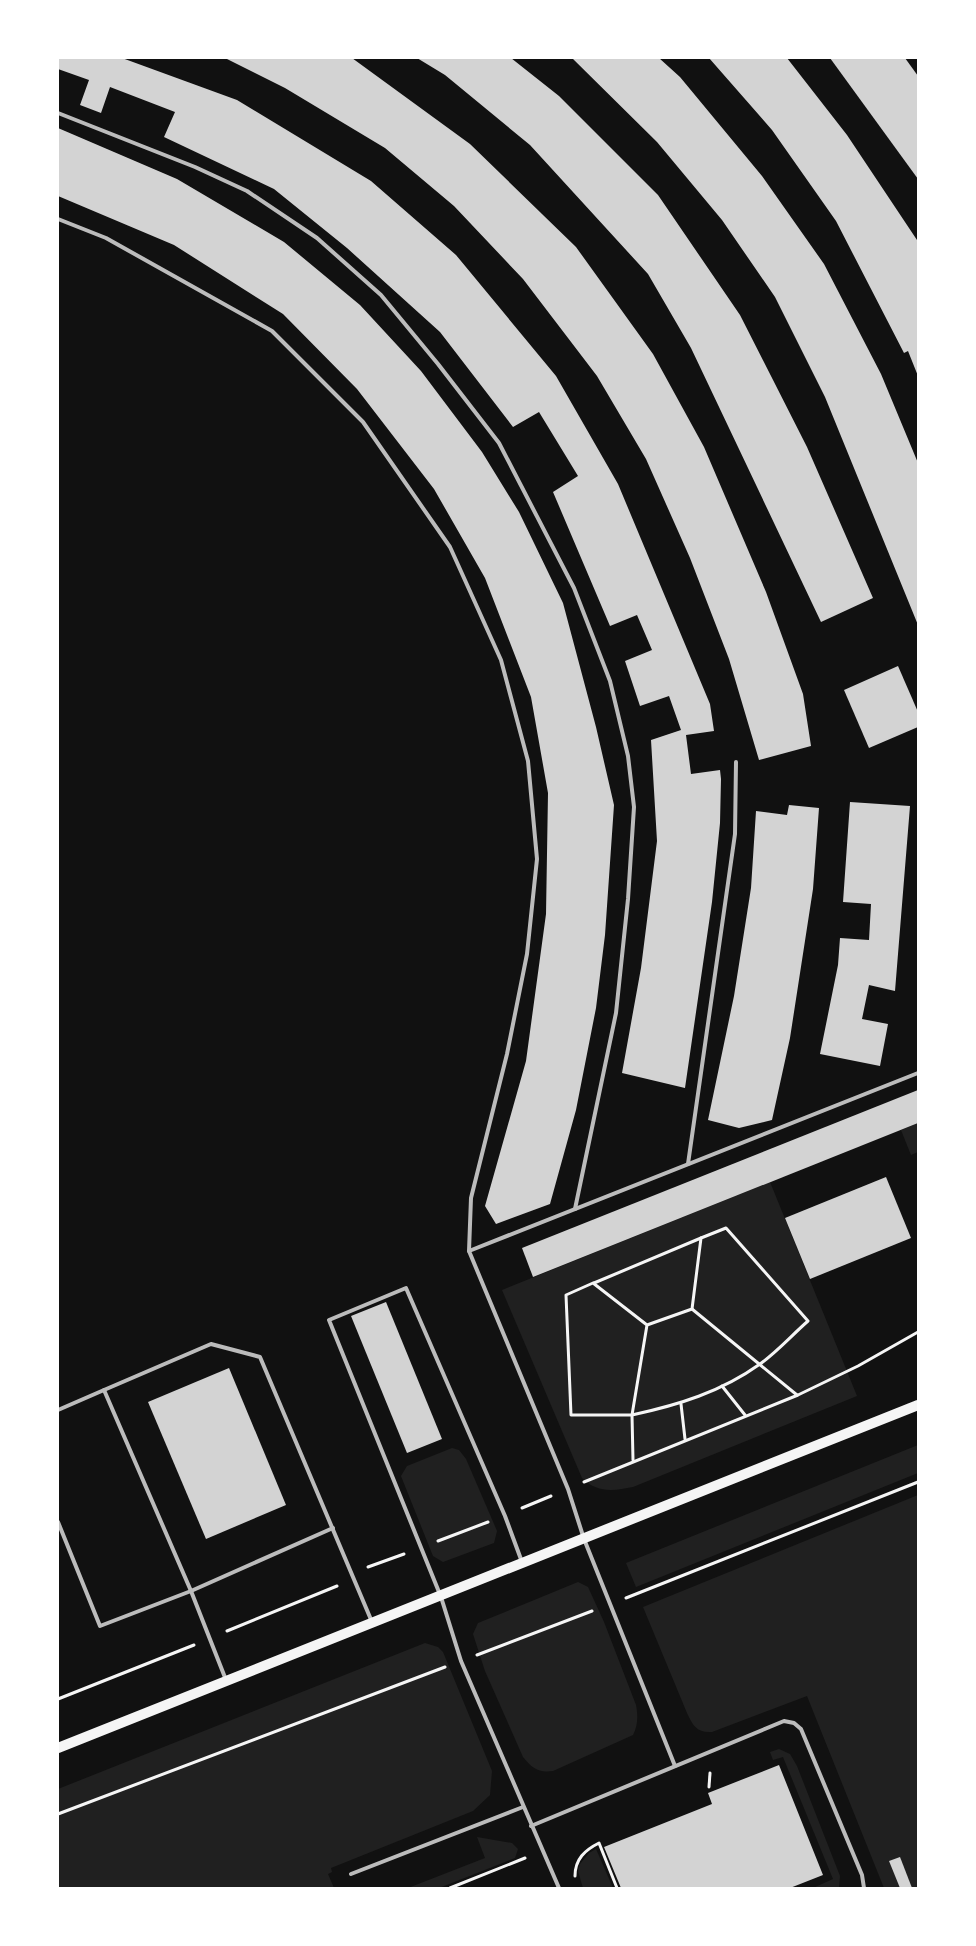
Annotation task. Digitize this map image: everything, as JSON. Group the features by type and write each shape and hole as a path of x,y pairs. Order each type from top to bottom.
{"main road":[{"path":"58,1748 918,1406"}],"lane":[{"path":"58,113 195,167 247,191 317,238 380,296 438,364 499,443 574,588 610,681 628,756 634,806 628,899 616,1013 575,1209"},
{"path":"58,219 106,238 272,331 363,422 450,547 501,660 528,761 537,859 527,954 507,1054 471,1198 469,1251 568,1489 584,1539 675,1766"},
{"path":"688,1164 735,834 736,762"},
{"path":"469,1251 918,1073"},
{"path":"523,1564 505,1516 406,1288 329,1320 441,1597 461,1661 559,1888"},
{"path":"58,1410 211,1344 260,1357 372,1624"},
{"path":"104,1390 191,1591 227,1681"},
{"path":"58,1522 100,1626 191,1591 333,1528"},
{"path":"531,1826 784,1722 794,1723 801,1729 862,1875 864,1888"},
{"path":"351,1874 523,1807"}],"path":[{"path":"726,1228 808,1320 760,1364 722,1386 681,1404 632,1415 571,1415 566,1295 593,1283 726,1228"},
{"path":"692,1309 700,1238"},
{"path":"593,1283 647,1325"},
{"path":"647,1325 692,1309"},
{"path":"692,1309 798,1395"},
{"path":"633,1460 632,1415 647,1325"},
{"path":"722,1386 745,1415"},
{"path":"681,1404 686,1439"},
{"path":"58,1814 610,1605 918,1482"},
{"path":"709,1787 708,1776 714,1769"},
{"path":"576,1880 575,1874 578,1862 586,1850 599,1843 617,1888"},
{"path":"450,1888 542,1851"}],"shaded area":[{"path":"918,1123 918,1152 911,1155 901,1130"},
{"path":"770,1182 857,1396 633,1487 606,1490 593,1486 582,1478 502,1290"},
{"path":"918,1445 918,1473 636,1587 626,1563"},
{"path":"452,1448 459,1450 466,1459 497,1531 494,1543 443,1562 433,1556 401,1476 407,1466"},
{"path":"918,1495 918,1888 884,1888 807,1696 712,1732 699,1730 687,1713 643,1607"},
{"path":"578,1582 588,1587 604,1622 636,1705 637,1724 633,1735 553,1771 543,1771 532,1767 523,1757 485,1671 473,1634 478,1623"},
{"path":"425,1643 438,1647 443,1652 492,1771 490,1795 473,1811 331,1868 332,1872 328,1874 334,1888 58,1888 58,1789"},
{"path":"779,1749 790,1754 797,1766 840,1876 839,1888 813,1888 833,1879 783,1757 773,1760 770,1752"},
{"path":"477,1837 512,1843 518,1849 515,1858 439,1888 408,1888 485,1858"},
{"path":"596,1849 613,1888 583,1888 578,1871 580,1864 589,1853"}],"building":[{"path":"58,58 122,58 237,100 371,181 456,255 556,376 618,484 710,704 714,731 686,735 691,774 720,770 721,779 720,823 712,902 685,1088 622,1073 641,968 657,841 651,740 681,730 669,696 640,706 625,661 652,650 637,615 610,626 553,492 578,476 539,412 513,427 440,332 347,248 274,189 164,137 175,112 110,87 101,113 80,105 89,80 58,69"},
{"path":"225,58 352,58 470,144 576,247 653,354 704,447 766,592 803,694 811,746 759,760 729,659 690,558 646,459 597,376 523,279 454,206 385,148 285,88"},
{"path":"417,58 511,58 559,96 658,195 740,315 807,447 873,598 821,622 691,348 648,274 530,145 445,75"},
{"path":"572,58 659,58 680,77 762,176 824,264 881,374 918,463 918,625 825,397 775,297 722,220 657,142"},
{"path":"709,58 787,58 847,135 917,240 918,376 908,351 904,353 836,221 772,130"},
{"path":"830,58 905,58 918,76 918,179"},
{"path":"58,128 177,179 284,242 360,305 421,371 482,452 519,512 563,603 596,727 614,805 605,935 596,1008 576,1110 550,1204 496,1224 485,1206 526,1061 546,914 548,793 531,697 485,578 434,489 357,389 283,314 174,245 58,196"},
{"path":"898,666 918,712 918,727 869,748 844,690"},
{"path":"850,802 910,806 895,991 869,985 862,1019 888,1024 880,1066 820,1054 838,965 840,938 869,940 871,904 843,902"},
{"path":"789,805 819,808 813,889 790,1038 772,1120 739,1128 708,1120 734,996 751,888 756,811 787,815"},
{"path":"918,1090 918,1123 533,1277 522,1248"},
{"path":"886,1177 911,1238 810,1279 785,1218"},
{"path":"386,1302 442,1439 407,1453 351,1316"},
{"path":"229,1368 286,1505 206,1539 148,1402"},
{"path":"779,1765 823,1875 790,1888 621,1888 604,1847 712,1804 708,1793"},
{"path":"900,1857 912,1888 900,1888 889,1861"}]}
